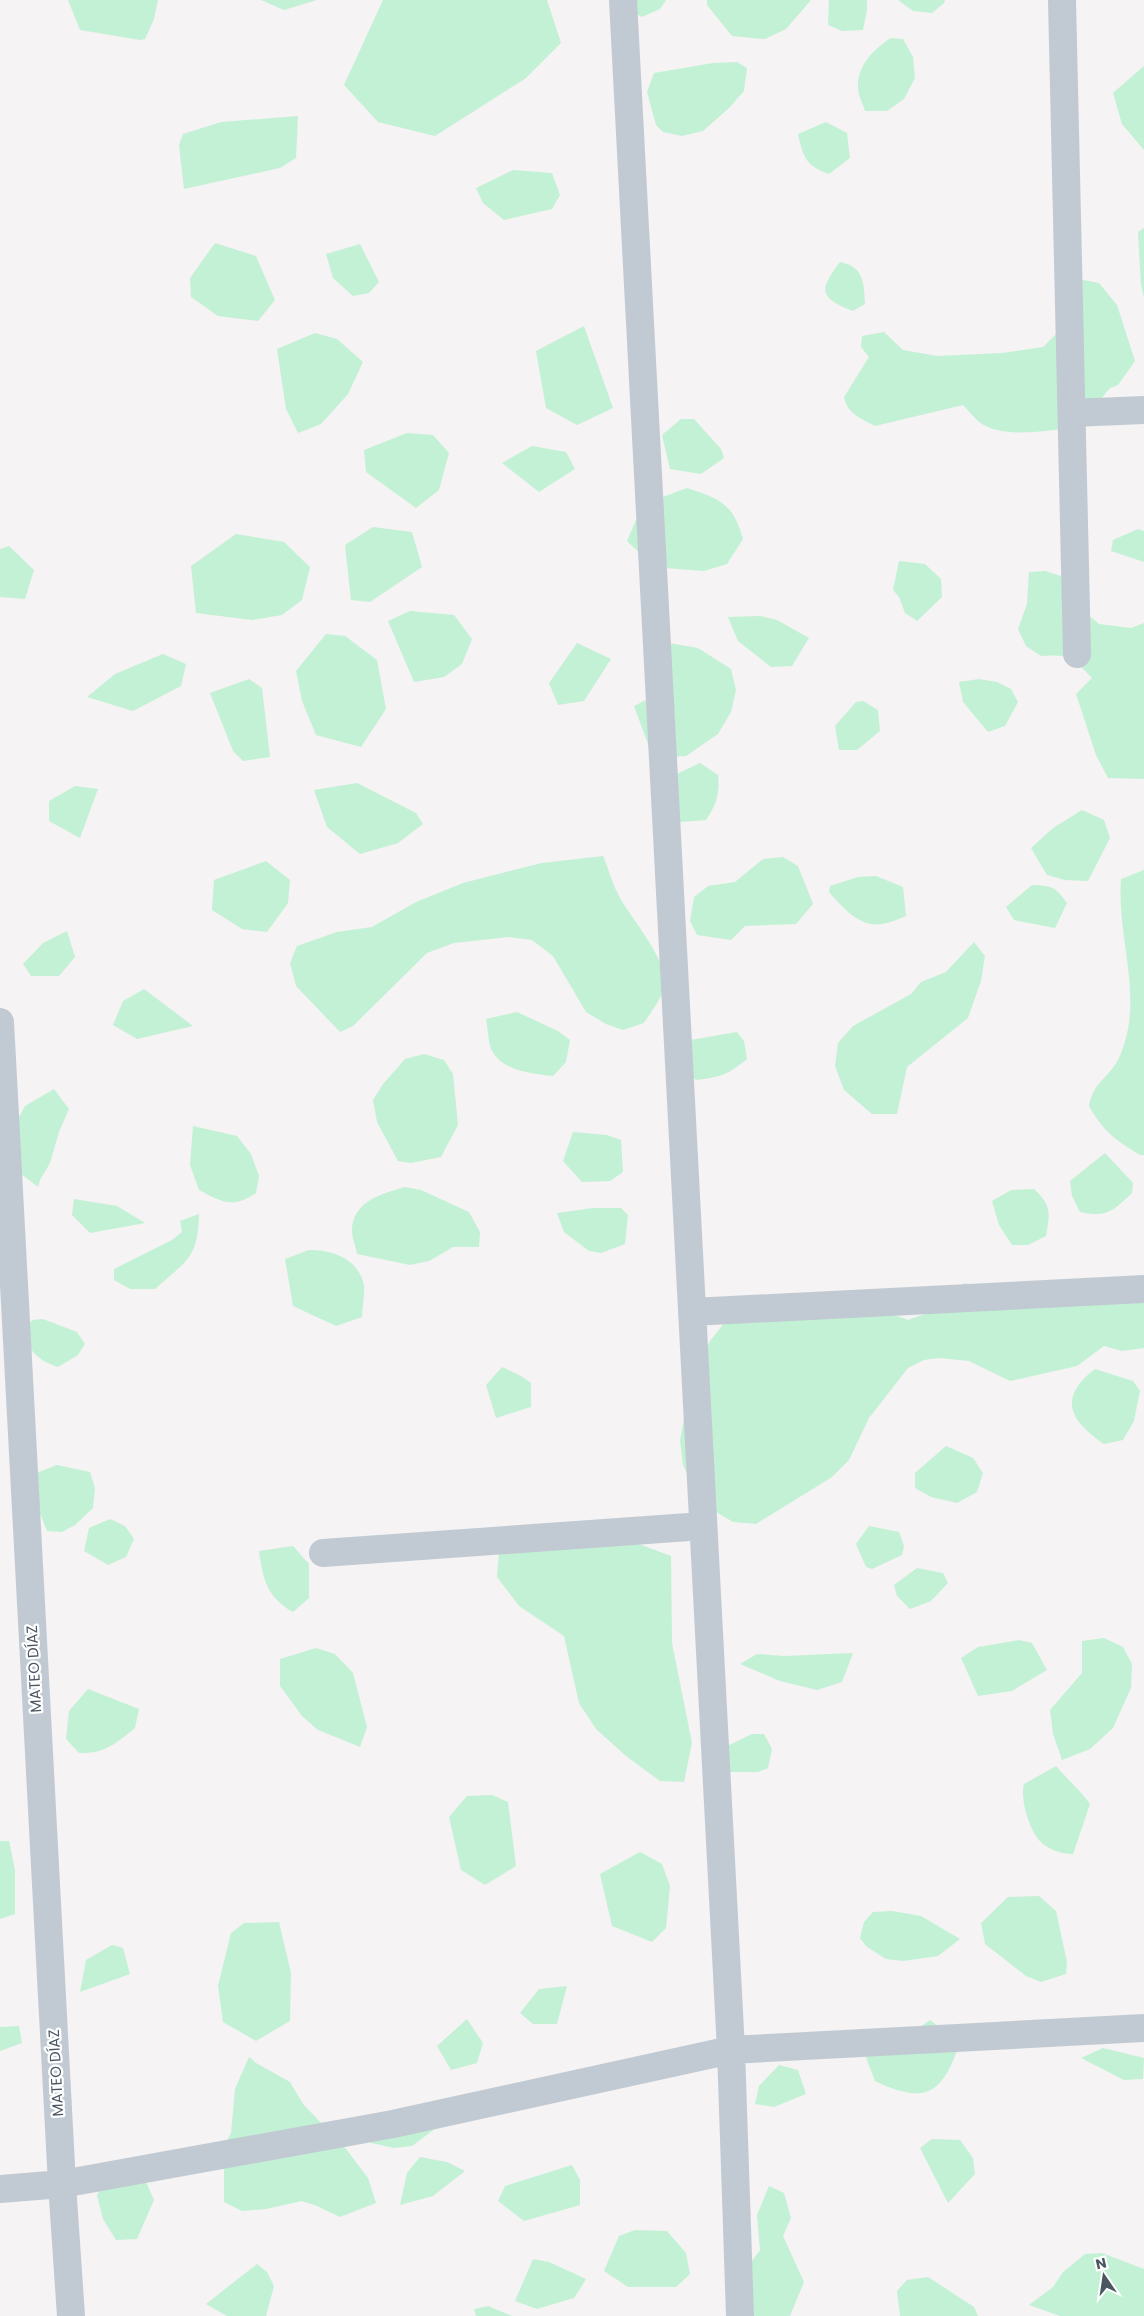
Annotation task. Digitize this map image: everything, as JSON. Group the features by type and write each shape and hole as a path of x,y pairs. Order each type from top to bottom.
{"street":[{"path":"623,0 731,2050 740,2316"},
{"path":"1062,0 1077,654"},
{"path":"1072,413 1144,410"},
{"name":"MATEO DÍAZ","path":"0,1022 62,2184 71,2316"},
{"path":"692,1312 1144,1289"},
{"path":"324,1553 703,1526"},
{"path":"0,2189 62,2184 393,2124 731,2050 1144,2028"}],"green space":[{"path":"68,0 158,0 154,19 145,39 140,40 80,30"},
{"path":"261,0 317,0 284,10"},
{"path":"383,0 547,0 561,43 526,78 435,136 378,122 344,85"},
{"path":"621,0 666,0 660,9 642,17 627,9"},
{"path":"707,0 811,0 786,29 765,39 732,36 707,5"},
{"path":"829,0 867,0 863,30 842,31 828,25"},
{"path":"898,0 945,0 932,13 913,11"},
{"path":"891,38 903,39 913,57 915,78 904,99 887,111 865,111 858,91 860,72 868,58"},
{"path":"737,62 747,68 744,91 729,108 703,131 682,136 663,132 656,125 647,92 654,73 713,63"},
{"path":"1144,66 1144,150 1122,124 1113,93"},
{"path":"298,116 296,158 280,168 184,189 179,145 183,134 221,122"},
{"path":"826,122 847,133 850,158 829,174 810,164 804,155 798,134"},
{"path":"513,170 552,173 560,195 552,209 504,220 483,203 476,188"},
{"path":"1144,228 1144,298 1141,284 1138,232"},
{"path":"215,243 256,256 275,300 258,321 218,316 191,297 190,278"},
{"path":"360,244 379,282 369,293 353,296 333,278 326,254"},
{"path":"840,262 854,267 863,283 865,304 853,311 833,301 826,291 829,279"},
{"path":"1078,279 1099,283 1117,305 1135,361 1118,385 1110,388 1078,427 1029,432 992,429 982,424 963,405 875,426 860,418 848,408 844,397 869,357 861,347 862,336 884,332 903,350 937,356 1002,353 1043,347 1058,332"},
{"path":"584,326 613,408 577,425 546,408 536,351"},
{"path":"315,333 337,339 363,362 348,394 321,424 298,433 286,409 277,349"},
{"path":"681,419 694,419 721,449 724,458 701,474 670,469 662,435"},
{"path":"407,433 433,435 449,453 439,490 416,508 366,472 364,450"},
{"path":"532,446 566,452 575,469 539,492 502,463"},
{"path":"687,488 717,499 735,517 743,539 727,564 704,571 665,568 649,562 627,541 638,515 655,500"},
{"path":"373,527 412,532 422,567 370,602 351,600 345,545"},
{"path":"1138,529 1144,531 1144,562 1111,551 1113,540"},
{"path":"236,534 284,542 310,567 302,600 282,615 252,620 196,613 191,566"},
{"path":"9,546 34,570 25,599 0,597 0,549"},
{"path":"899,561 925,564 941,579 942,597 917,621 905,613 899,597 893,590"},
{"path":"1045,571 1077,581 1079,607 1099,624 1131,628 1144,623 1144,779 1108,778 1096,755 1076,694 1092,678 1080,665 1070,658 1041,656 1026,646 1018,629 1027,604 1029,572"},
{"path":"410,611 454,615 472,639 462,664 444,677 414,682 388,621"},
{"path":"760,616 777,620 809,638 792,666 771,667 738,641 728,617"},
{"path":"326,634 345,636 377,660 386,709 361,747 316,735 302,701 296,671"},
{"path":"663,642 698,648 731,669 736,690 731,712 718,734 686,756 653,758 634,706 646,700"},
{"path":"577,643 611,659 584,701 558,705 549,683"},
{"path":"163,654 186,664 181,686 133,711 87,697 115,674"},
{"path":"249,679 262,688 270,757 243,761 233,751 210,693"},
{"path":"979,679 997,682 1011,689 1018,702 1005,726 988,732 963,702 959,682"},
{"path":"863,701 878,710 880,731 857,750 839,750 835,726 856,702"},
{"path":"700,763 718,775 716,799 706,820 681,822 666,812 660,782"},
{"path":"357,783 416,813 423,824 398,843 360,854 327,827 314,790"},
{"path":"75,786 98,789 80,838 49,821 49,801"},
{"path":"1082,810 1104,820 1110,838 1088,881 1065,880 1047,875 1031,848 1053,828"},
{"path":"603,856 617,892 653,948 664,972 665,982 662,993 644,1023 623,1030 606,1024 586,1012 553,956 532,940 509,937 454,943 427,953 353,1026 340,1032 296,986 290,963 297,946 337,932 372,927 416,902 463,883 542,863"},
{"path":"783,857 798,866 813,904 796,924 745,926 731,940 697,935 690,921 694,897 708,886 735,882 763,859"},
{"path":"266,861 290,880 288,903 267,932 242,929 212,910 214,880"},
{"path":"1144,870 1144,1155 1140,1155 1123,1145 1110,1134 1099,1122 1089,1106 1093,1092 1117,1062 1127,1033 1130,992 1122,917 1121,879"},
{"path":"876,876 903,887 906,916 885,923 866,923 852,915 829,892 830,886 858,877"},
{"path":"1032,885 1056,890 1067,903 1055,928 1014,920 1006,907"},
{"path":"67,931 75,957 59,976 31,976 23,964 43,943"},
{"path":"974,942 985,956 981,981 968,1018 907,1067 897,1114 872,1114 844,1090 835,1066 838,1043 853,1026 911,994 921,982 946,972"},
{"path":"144,989 193,1026 137,1039 113,1025 123,1001"},
{"path":"517,1012 558,1031 570,1040 566,1062 553,1076 511,1067 497,1058 492,1051 486,1019"},
{"path":"737,1032 744,1041 747,1059 729,1072 704,1079 696,1080 686,1072 690,1040"},
{"path":"424,1054 444,1060 453,1074 458,1125 441,1157 411,1163 398,1161 377,1122 373,1100 383,1084 405,1059"},
{"path":"54,1089 69,1109 59,1132 50,1163 38,1187 3,1160 1,1151 25,1106"},
{"path":"193,1126 237,1136 251,1154 259,1176 256,1193 241,1201 228,1202 214,1198 199,1190 190,1165"},
{"path":"573,1132 607,1135 621,1140 623,1172 610,1181 582,1182 563,1161"},
{"path":"1105,1153 1133,1183 1132,1193 1109,1212 1089,1214 1080,1212 1072,1196 1070,1181"},
{"path":"405,1187 421,1190 469,1212 480,1232 479,1247 453,1247 429,1261 410,1265 357,1254 352,1231 353,1221 357,1212 370,1200"},
{"path":"1034,1189 1047,1205 1049,1216 1046,1236 1028,1245 1012,1245 999,1225 992,1201 1011,1190"},
{"path":"74,1199 117,1206 145,1223 90,1233 72,1215"},
{"path":"593,1208 621,1208 628,1215 625,1244 601,1253 589,1251 564,1232 557,1213"},
{"path":"199,1214 193,1250 182,1265 155,1289 130,1289 114,1280 114,1269 172,1240 182,1232 180,1221"},
{"path":"309,1250 318,1250 343,1257 356,1268 364,1285 362,1317 336,1326 293,1306 285,1259"},
{"path":"1144,1282 1144,1348 1122,1351 1104,1346 1077,1366 1010,1381 969,1361 939,1358 924,1360 908,1368 869,1418 849,1460 832,1477 756,1524 733,1522 701,1503 683,1465 680,1440 692,1377 710,1341 728,1318 860,1302 908,1320 947,1306 964,1283 989,1290"},
{"path":"43,1319 77,1332 85,1344 78,1355 58,1367 35,1354 26,1339 24,1332 32,1320"},
{"path":"502,1367 531,1383 531,1407 496,1418 486,1385"},
{"path":"1095,1369 1133,1381 1140,1391 1134,1421 1123,1440 1104,1444 1083,1427 1072,1409 1072,1399 1076,1390 1083,1380"},
{"path":"946,1446 973,1458 983,1473 977,1492 957,1503 931,1497 915,1488 915,1473"},
{"path":"57,1465 90,1472 95,1488 93,1508 75,1525 62,1532 47,1531 34,1498 34,1474"},
{"path":"110,1519 125,1526 134,1539 126,1557 108,1565 84,1551 89,1528"},
{"path":"869,1526 899,1532 904,1546 902,1555 872,1569 866,1567 856,1544"},
{"path":"628,1540 671,1556 672,1643 692,1743 684,1782 660,1781 626,1756 596,1729 579,1703 564,1636 519,1606 497,1577 499,1551"},
{"path":"293,1546 309,1564 309,1598 293,1612 277,1600 268,1587 262,1571 259,1551"},
{"path":"917,1568 943,1573 948,1583 931,1601 910,1609 897,1596 894,1585"},
{"path":"1104,1638 1123,1647 1132,1664 1131,1688 1113,1728 1090,1749 1062,1760 1053,1734 1050,1710 1082,1673 1082,1641"},
{"path":"1019,1640 1032,1643 1047,1670 1012,1691 978,1696 961,1658 978,1647"},
{"path":"316,1648 335,1654 353,1673 367,1727 360,1747 318,1730 302,1716 280,1686 280,1659"},
{"path":"853,1653 842,1682 817,1690 780,1681 740,1664 757,1654 784,1656"},
{"path":"88,1689 139,1709 135,1728 122,1738 96,1752 79,1753 66,1739 69,1711"},
{"path":"752,1734 764,1734 772,1749 768,1768 758,1772 723,1772 721,1749"},
{"path":"1056,1766 1090,1804 1073,1854 1052,1850 1039,1840 1030,1825 1024,1803 1024,1784"},
{"path":"492,1795 508,1802 516,1866 485,1885 461,1870 449,1817 467,1796"},
{"path":"0,1841 9,1841 15,1870 15,1914 0,1919"},
{"path":"640,1852 662,1864 670,1886 666,1928 652,1942 612,1926 600,1874"},
{"path":"1039,1896 1056,1911 1067,1962 1066,1974 1041,1982 1026,1976 985,1944 981,1923 1008,1897"},
{"path":"892,1911 921,1916 960,1939 938,1956 903,1961 886,1959 867,1947 860,1938 864,1922 873,1912"},
{"path":"279,1922 291,1973 290,2021 256,2041 223,2022 218,1986 231,1933 244,1923"},
{"path":"112,1945 123,1948 130,1974 80,1992 86,1960"},
{"path":"567,1986 557,2024 533,2024 520,2013 539,1989"},
{"path":"467,2019 483,2043 477,2063 451,2070 437,2046"},
{"path":"930,2020 960,2042 947,2073 939,2083 931,2090 920,2093 908,2093 875,2081 865,2055 908,2036"},
{"path":"19,2026 22,2043 0,2051 0,2027"},
{"path":"1103,2048 1144,2058 1143,2079 1124,2080 1081,2058"},
{"path":"249,2057 290,2082 303,2104 346,2149 368,2178 376,2203 340,2217 302,2201 266,2209 242,2211 224,2202 224,2147 231,2133 235,2089"},
{"path":"779,2065 798,2070 806,2094 774,2107 755,2104 759,2086"},
{"path":"436,2128 412,2146 394,2148 371,2143 359,2130"},
{"path":"932,2139 960,2140 973,2158 975,2174 948,2203 920,2148"},
{"path":"420,2157 447,2162 465,2171 433,2196 400,2205 407,2173"},
{"path":"120,2164 147,2184 154,2200 137,2239 116,2240 103,2219 97,2195"},
{"path":"572,2165 580,2180 580,2205 524,2221 498,2201 505,2186"},
{"path":"769,2186 784,2193 791,2218 783,2236 804,2282 790,2316 746,2316 744,2272 760,2250 757,2215"},
{"path":"635,2230 667,2231 686,2253 690,2274 676,2287 628,2287 604,2271 619,2236"},
{"path":"1102,2253 1144,2269 1144,2316 1060,2316 1029,2305 1053,2287 1063,2272 1085,2254"},
{"path":"533,2259 549,2262 586,2279 574,2298 537,2309 515,2301"},
{"path":"257,2264 267,2272 274,2286 266,2316 227,2316 206,2304"},
{"path":"928,2277 974,2307 978,2316 900,2316 897,2291 907,2280"},
{"path":"488,2306 512,2316 476,2316 474,2309"}]}
